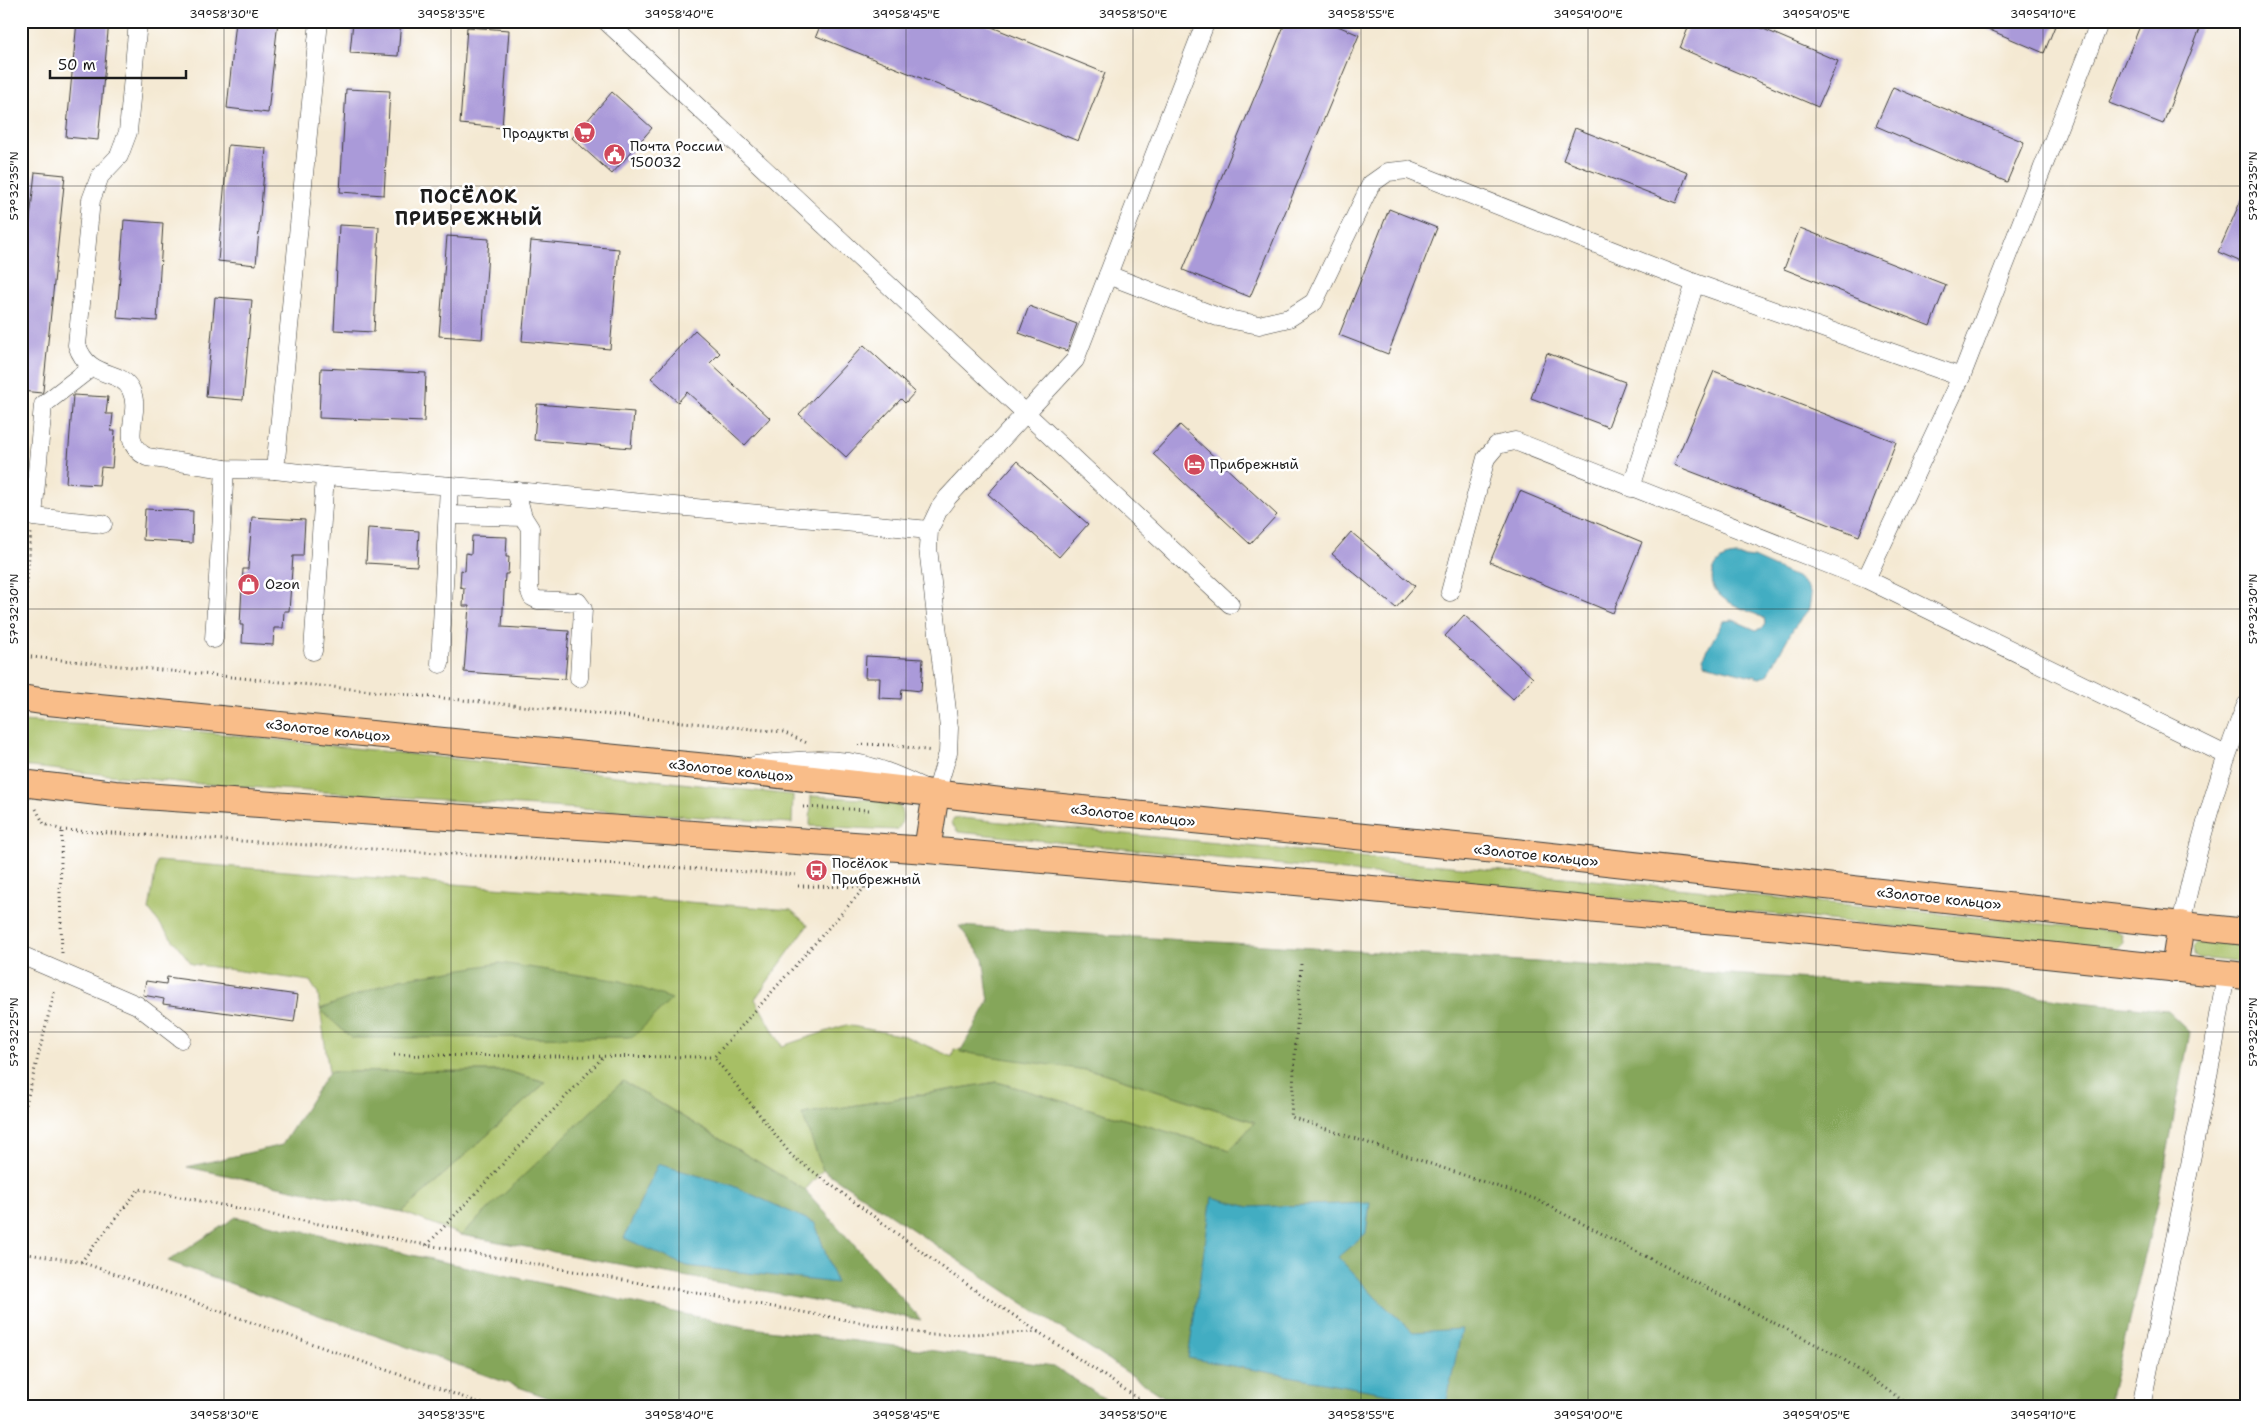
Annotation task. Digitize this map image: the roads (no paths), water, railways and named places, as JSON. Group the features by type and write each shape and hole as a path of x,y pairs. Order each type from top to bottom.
{"highway":[{"name":"«Золотое кольцо»","path":"21,698 1506,851 2246,932"},
{"path":"32,792 115,794 927,850 1781,927 2236,975"},
{"path":"927,850 936,793"},
{"path":"2174,969 2181,924"}],"street":[{"path":"138,21 128,132 125,145 119,156 100,176 91,200 77,345 81,358 92,368 127,382 133,392 131,441 137,452 147,457 225,469 275,470 325,476 516,490 929,530"},
{"path":"275,470 319,21"},
{"path":"606,21 1230,604"},
{"path":"936,793 948,753 949,721 929,561 929,530 939,509 948,497 1075,360 1206,21"},
{"path":"1866,579 1960,377 2100,21"},
{"path":"1108,275 1218,317 1259,324 1290,318 1314,302 1371,184 1388,172 1408,170 1695,284 1960,377"},
{"path":"1631,488 1695,284"},
{"path":"92,368 43,405 33,517 103,524"},
{"path":"1450,592 1486,458 1497,445 1515,441 1866,579 2226,755"},
{"path":"214,639 225,469"},
{"path":"313,651 325,476"},
{"path":"440,664 449,486"},
{"path":"516,490 523,517 530,528 529,589 532,597 538,600 578,602 583,609 579,678"},
{"path":"448,515 523,517"},
{"path":"2181,924 2198,849 2226,755 2246,705"},
{"path":"21,955 137,1005 182,1039"},
{"path":"2141,1407 2211,1060 2236,975"}],"water":[{"path":"1737,556 1753,558 1798,578 1807,586 1811,595 1809,609 1793,629 1767,675 1760,678 1705,664 1703,658 1723,621 1733,620 1756,630 1762,628 1765,624 1764,618 1728,602 1715,590 1712,582 1713,572 1717,564 1725,558"},
{"path":"658,1164 731,1185 815,1223 836,1283 686,1266 624,1238"},
{"path":"1212,1197 1249,1207 1370,1203 1366,1233 1338,1257 1376,1298 1413,1332 1462,1329 1446,1404 1188,1358"}],"place":[{"name":"Продукты","path":"585,133"},
{"name":"Почта России 150032","path":"614,154"},
{"name":"Прибрежный","path":"1194,464"},
{"name":"Ozon","path":"249,584"},
{"name":"Посёлок Прибрежный","path":"816,871"}],"district":[{"name":"ПОСЁЛОК ПРИБРЕЖНЫЙ","path":"469,207"}]}
